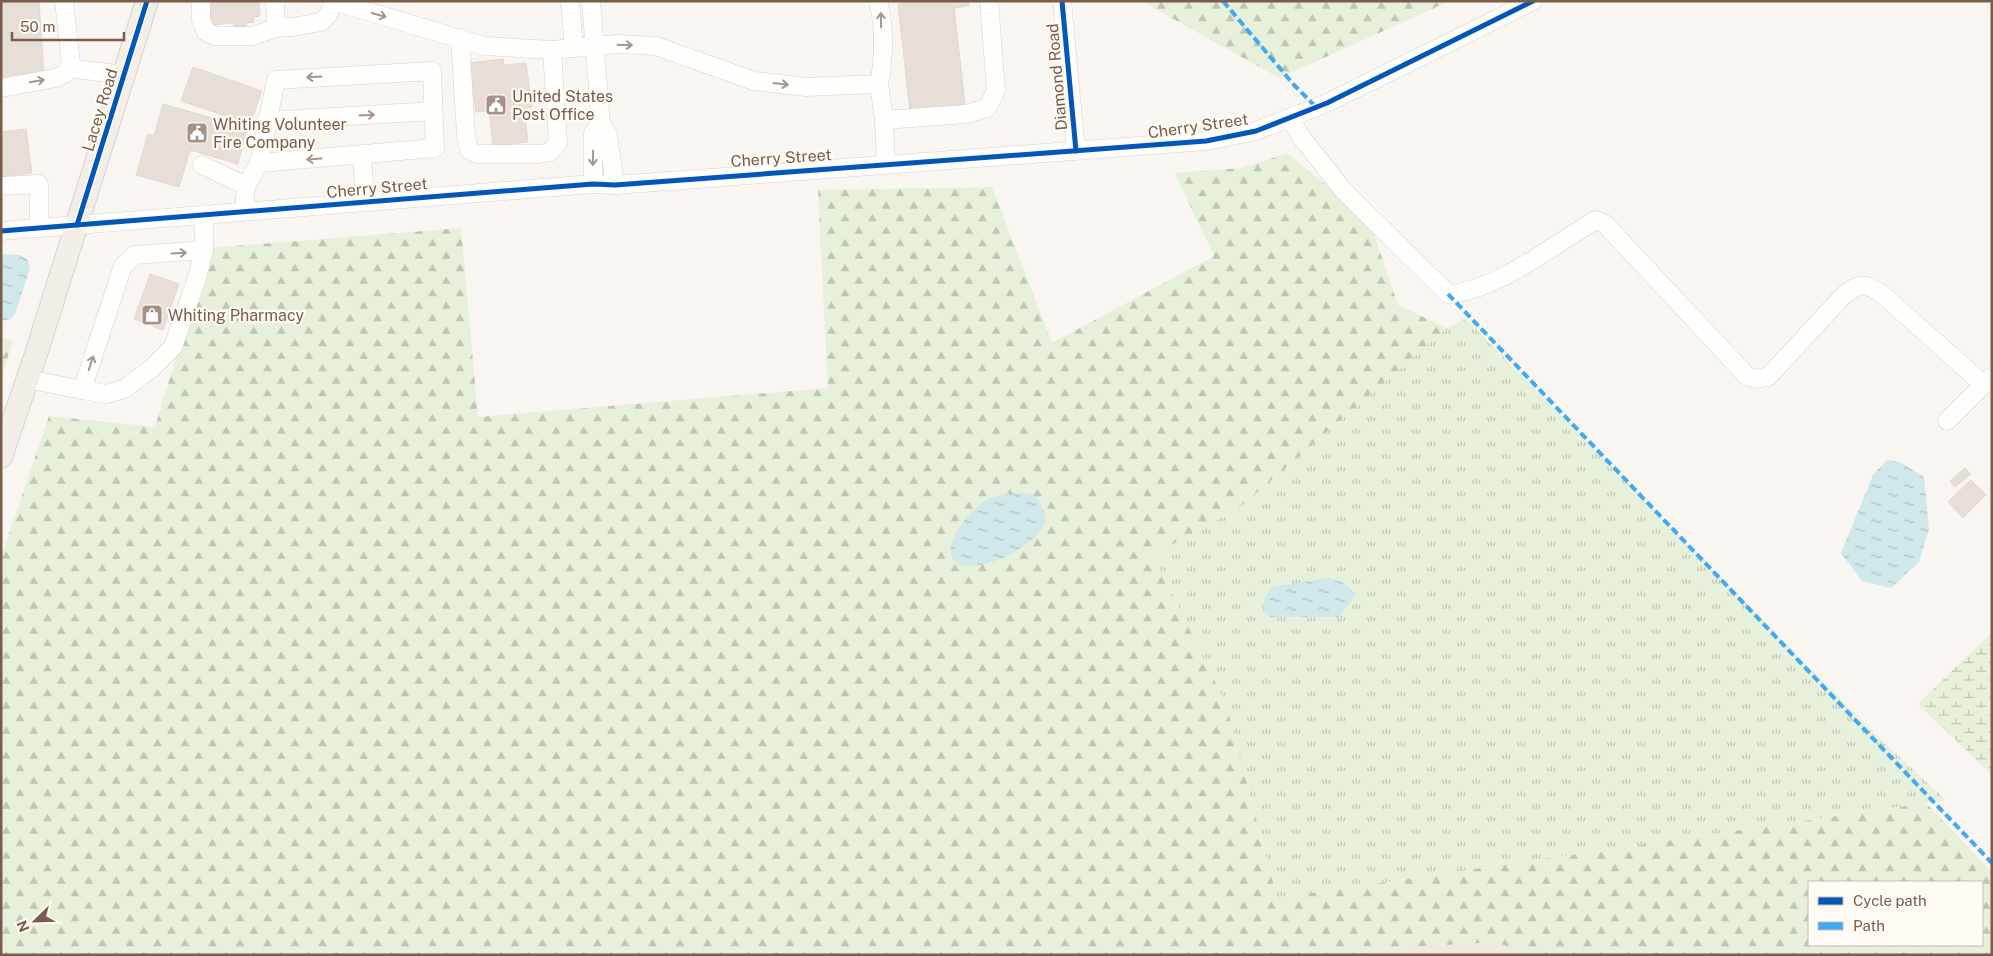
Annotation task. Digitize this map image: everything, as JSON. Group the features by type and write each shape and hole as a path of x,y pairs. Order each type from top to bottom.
{"main road":[{"name":"Lacey Road","path":"1,457 28,379 147,1"}],"street":[{"path":"1,88 56,78 66,73 71,64 64,1"},
{"path":"201,1 201,20 206,32 216,36 253,36 276,28 320,22 340,3 484,46 552,50 617,44 656,46 754,81 806,87 879,84"},
{"path":"274,1 276,28"},
{"path":"570,1 574,48"},
{"path":"591,1 602,123 608,136 615,184"},
{"path":"878,1 881,12 882,69 879,84 884,120 886,163"},
{"path":"884,120 966,114 987,108 996,91 989,1"},
{"name":"Diamond Road","path":"1062,1 1076,151"},
{"name":"Cherry Street","path":"1,231 593,184 615,184 1206,141 1256,131 1290,119 1327,103 1533,1"},
{"path":"460,38 466,135 469,150 477,154 539,154 550,152 558,143 552,50"},
{"path":"69,68 124,75"},
{"path":"244,211 246,186 259,163 266,121 276,80 432,71 435,148 362,156 259,163"},
{"path":"266,121 434,111"},
{"path":"1290,119 1302,138 1343,190 1448,294 1458,294 1482,287 1523,266 1596,220 1605,224 1747,376 1756,379 1768,377 1842,296 1855,286 1867,285 1883,295 1988,381 1947,421"},
{"path":"593,184 593,133 602,123"},
{"path":"362,156 365,202"},
{"path":"202,165 246,186"},
{"path":"1,186 39,184 40,228"},
{"path":"28,379 106,394 124,389 152,368 173,347 198,278 204,250 204,214"},
{"path":"82,390 123,266 135,255 204,250"}],"shaded area":[{"path":"1496,942 1530,955 1355,955 1379,949"}],"green space":[{"path":"1141,1 1450,1 1279,78"},
{"path":"1287,153 1369,220 1398,305 1447,328 1239,508 1153,555 1226,704 1277,898 1926,803 1992,872 1992,955 1530,955 1496,942 1379,949 1355,955 1,955 1,557 49,416 155,427 209,248 461,228 478,417 828,388 818,190 992,187 1052,343 1214,256 1175,173 1242,168"},
{"path":"1466,319 1880,739 1946,800 1277,898 1247,784 1153,555 1239,508 1447,328"},
{"path":"1,337 13,341 1,379"},
{"path":"1992,632 1992,775 1918,704"}],"water":[{"path":"1,254 20,255 28,260 30,268 15,314 10,319 1,321"},
{"path":"1887,460 1900,462 1924,477 1929,529 1919,562 1891,588 1862,581 1841,553 1873,475"},
{"path":"1019,493 1032,495 1041,505 1045,522 1041,531 1020,549 991,562 964,565 955,561 951,554 954,537 973,511 990,498"},
{"path":"1329,578 1342,582 1356,594 1339,617 1270,617 1263,611 1265,597 1273,587"}],"building":[{"path":"1,1 39,1 44,76 1,79"},
{"path":"210,1 259,1 260,16 253,17 254,22 246,23 246,30 234,31 234,23 211,25"},
{"path":"910,1 968,1 969,6 954,8 965,104 910,111 898,4"},
{"path":"503,59 504,65 526,63 532,107 524,108 528,142 493,146 489,111 476,112 470,63"},
{"path":"193,67 262,91 250,124 181,101"},
{"path":"163,104 247,128 238,164 190,150 179,187 136,175 148,134 154,136"},
{"path":"26,129 32,173 1,177 1,132"},
{"path":"150,274 179,284 163,330 134,319"},
{"path":"1965,468 1971,474 1955,487 1950,481"},
{"path":"1971,480 1986,495 1963,518 1948,502"}],"marked path":[{"path":"1223,1 1294,85 1317,108"},
{"path":"1448,294 1992,863"}],"cycle path":[{"path":"77,225 147,1"},
{"path":"1062,1 1076,151"},
{"path":"1,231 593,184 615,185 1206,141 1256,131 1327,103 1533,1"}],"place":[{"name":"United States Post Office","path":"496,105"},
{"name":"Whiting Volunteer Fire Company","path":"197,133"},
{"name":"Whiting Pharmacy","path":"152,315"}]}
